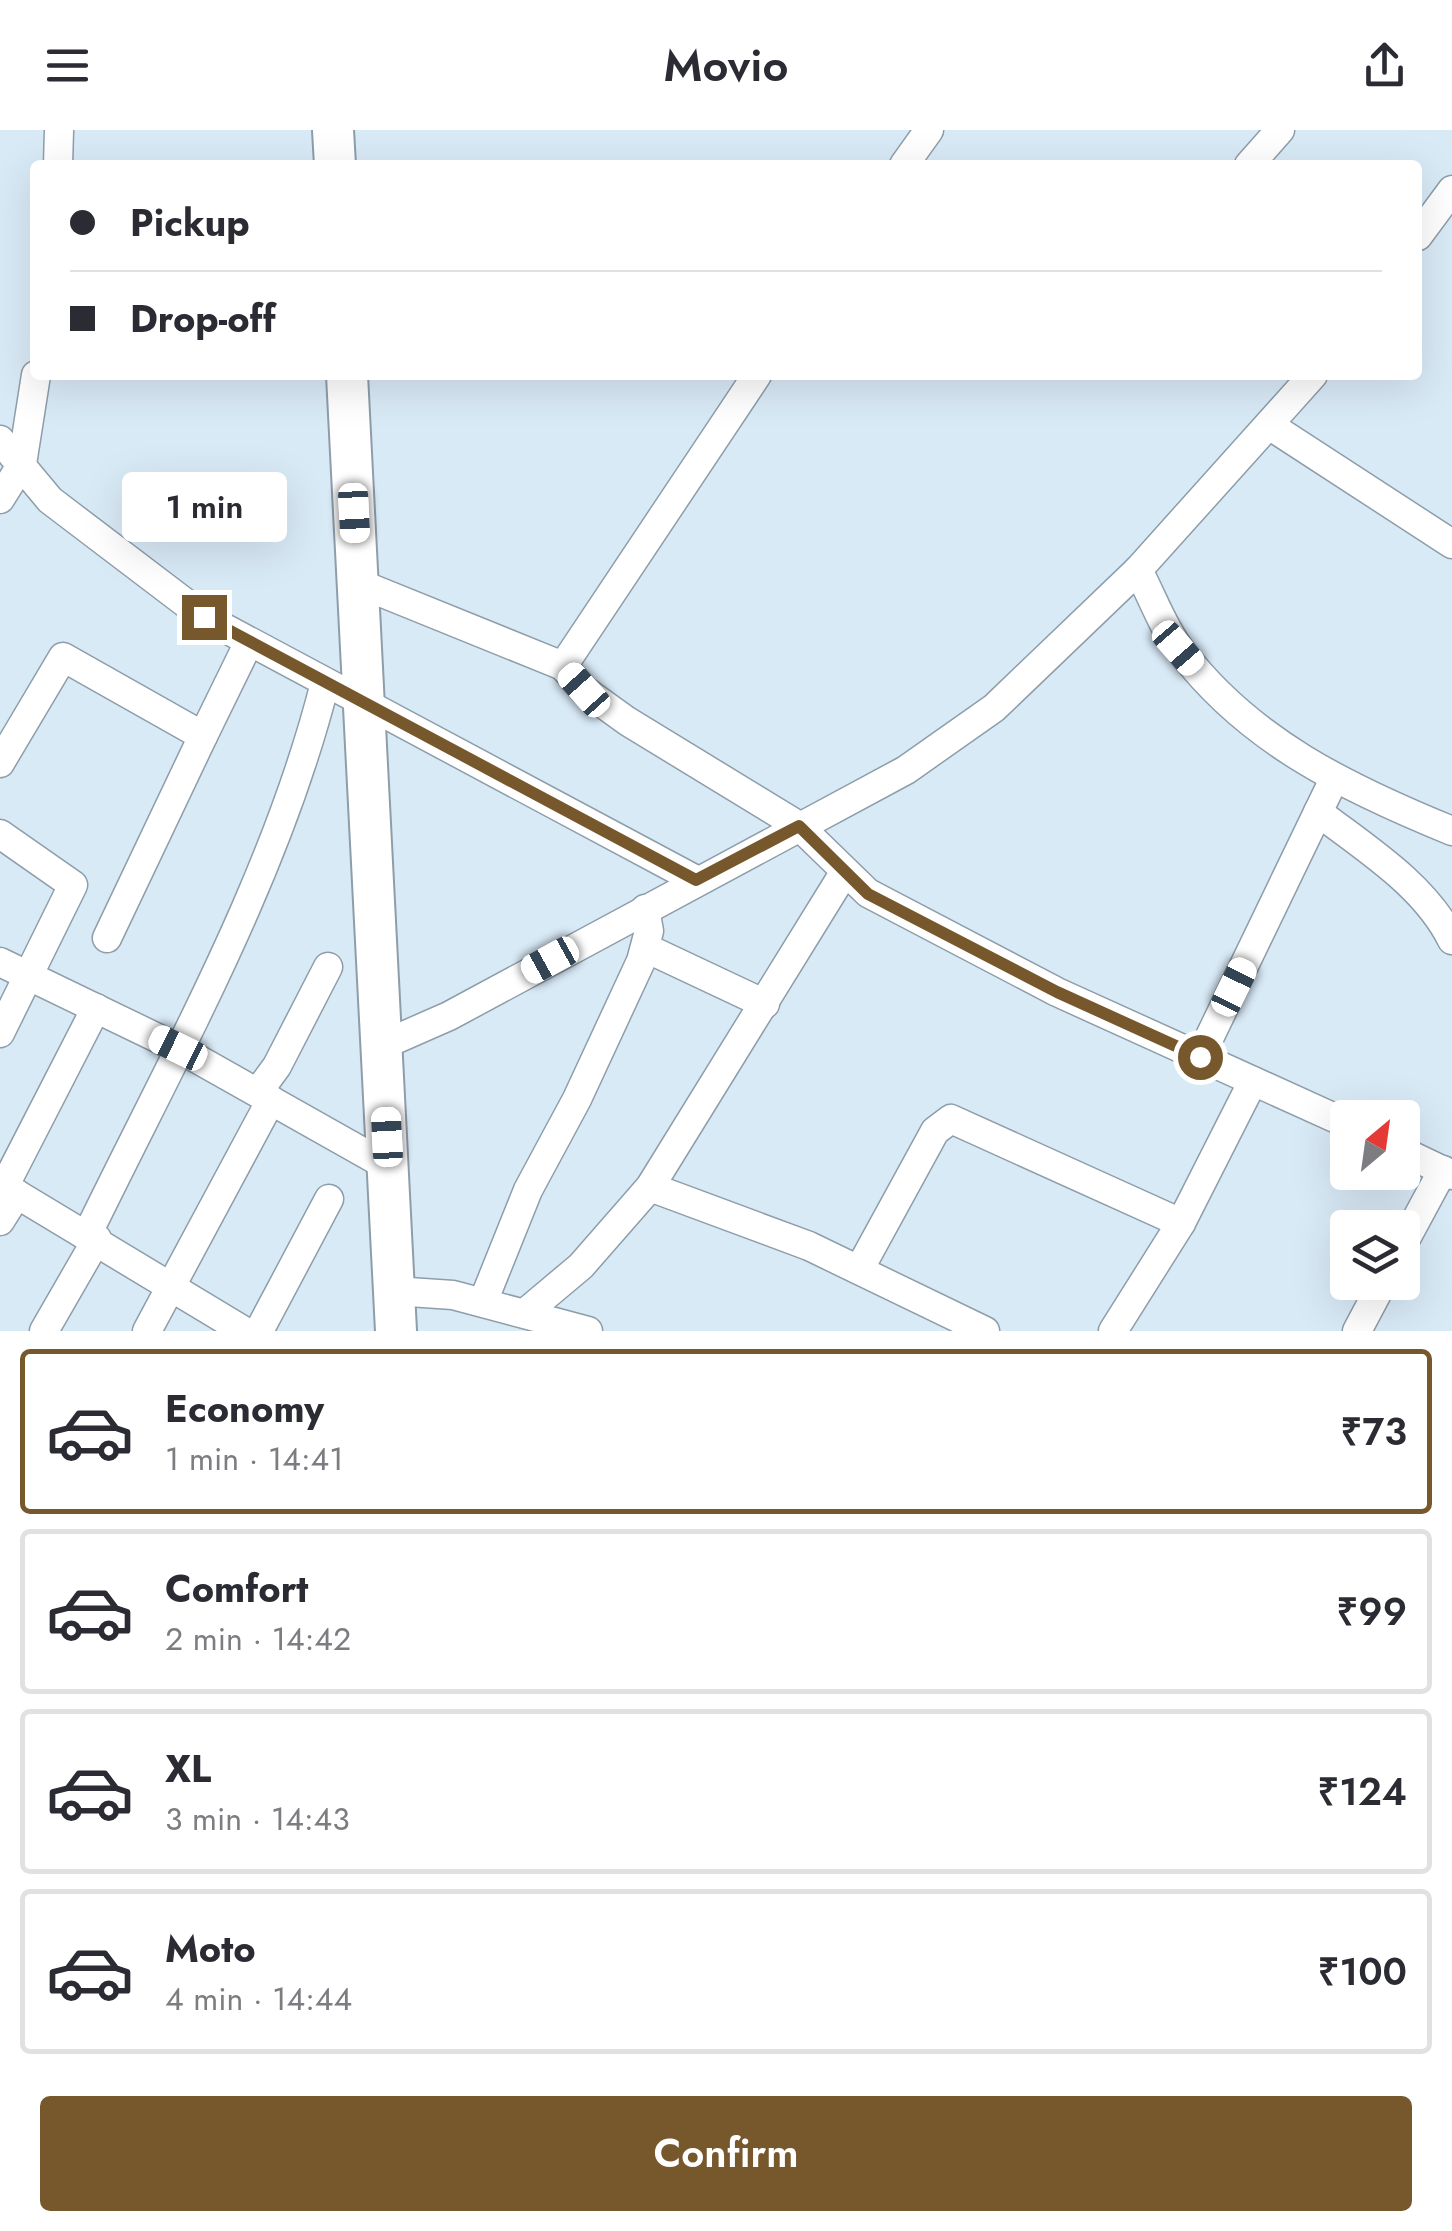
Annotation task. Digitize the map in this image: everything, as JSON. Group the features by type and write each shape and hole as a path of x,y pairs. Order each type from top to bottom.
{"highway":[{"path":"333,130 335,160"},
{"path":"346,380 396,1331"}],"street":[{"path":"58,160 59,130"},
{"path":"908,160 929,130"},
{"path":"1253,160 1280,130"},
{"path":"1422,231 1452,190"},
{"path":"0,500 22,464 35,380"},
{"path":"563,666 754,380"},
{"path":"383,1045 449,1016 906,770 994,708 1138,570 1310,380"},
{"path":"1269,425 1452,544"},
{"path":"0,440 50,500 92,535 248,644 696,880"},
{"path":"1138,570 1178,648 1208,684 1252,725 1334,780 1452,831"},
{"path":"358,582 563,666 584,690 627,722 799,826 868,894 1057,992 1330,1116"},
{"path":"106,938 248,644"},
{"path":"0,763 63,657 203,736"},
{"path":"44,1331 235,934 290,801 325,683"},
{"path":"1200,1057 1334,780"},
{"path":"1318,812 1400,876 1443,922 1452,940"},
{"path":"0,834 73,885 0,1032"},
{"path":"525,1312 581,1266 650,1187 844,873"},
{"path":"483,1302 528,1190 576,1100 646,948 650,931 644,908"},
{"path":"646,948 765,1004"},
{"path":"0,962 178,1048 388,1167"},
{"path":"147,1331 328,967"},
{"path":"0,1221 7,1188 96,1008"},
{"path":"1113,1331 1181,1223 1253,1081"},
{"path":"859,1270 936,1131 951,1120 1181,1223"},
{"path":"1420,1160 1447,1173 1420,1217"},
{"path":"650,1187 761,1226 984,1331"},
{"path":"7,1188 244,1331"},
{"path":"259,1331 329,1198"},
{"path":"394,1291 483,1302 588,1331"},
{"path":"1357,1331 1373,1300"}],"route":[{"path":"204,617 248,644 696,880 799,826 834,865 868,894 1057,992 1200,1057"}]}
